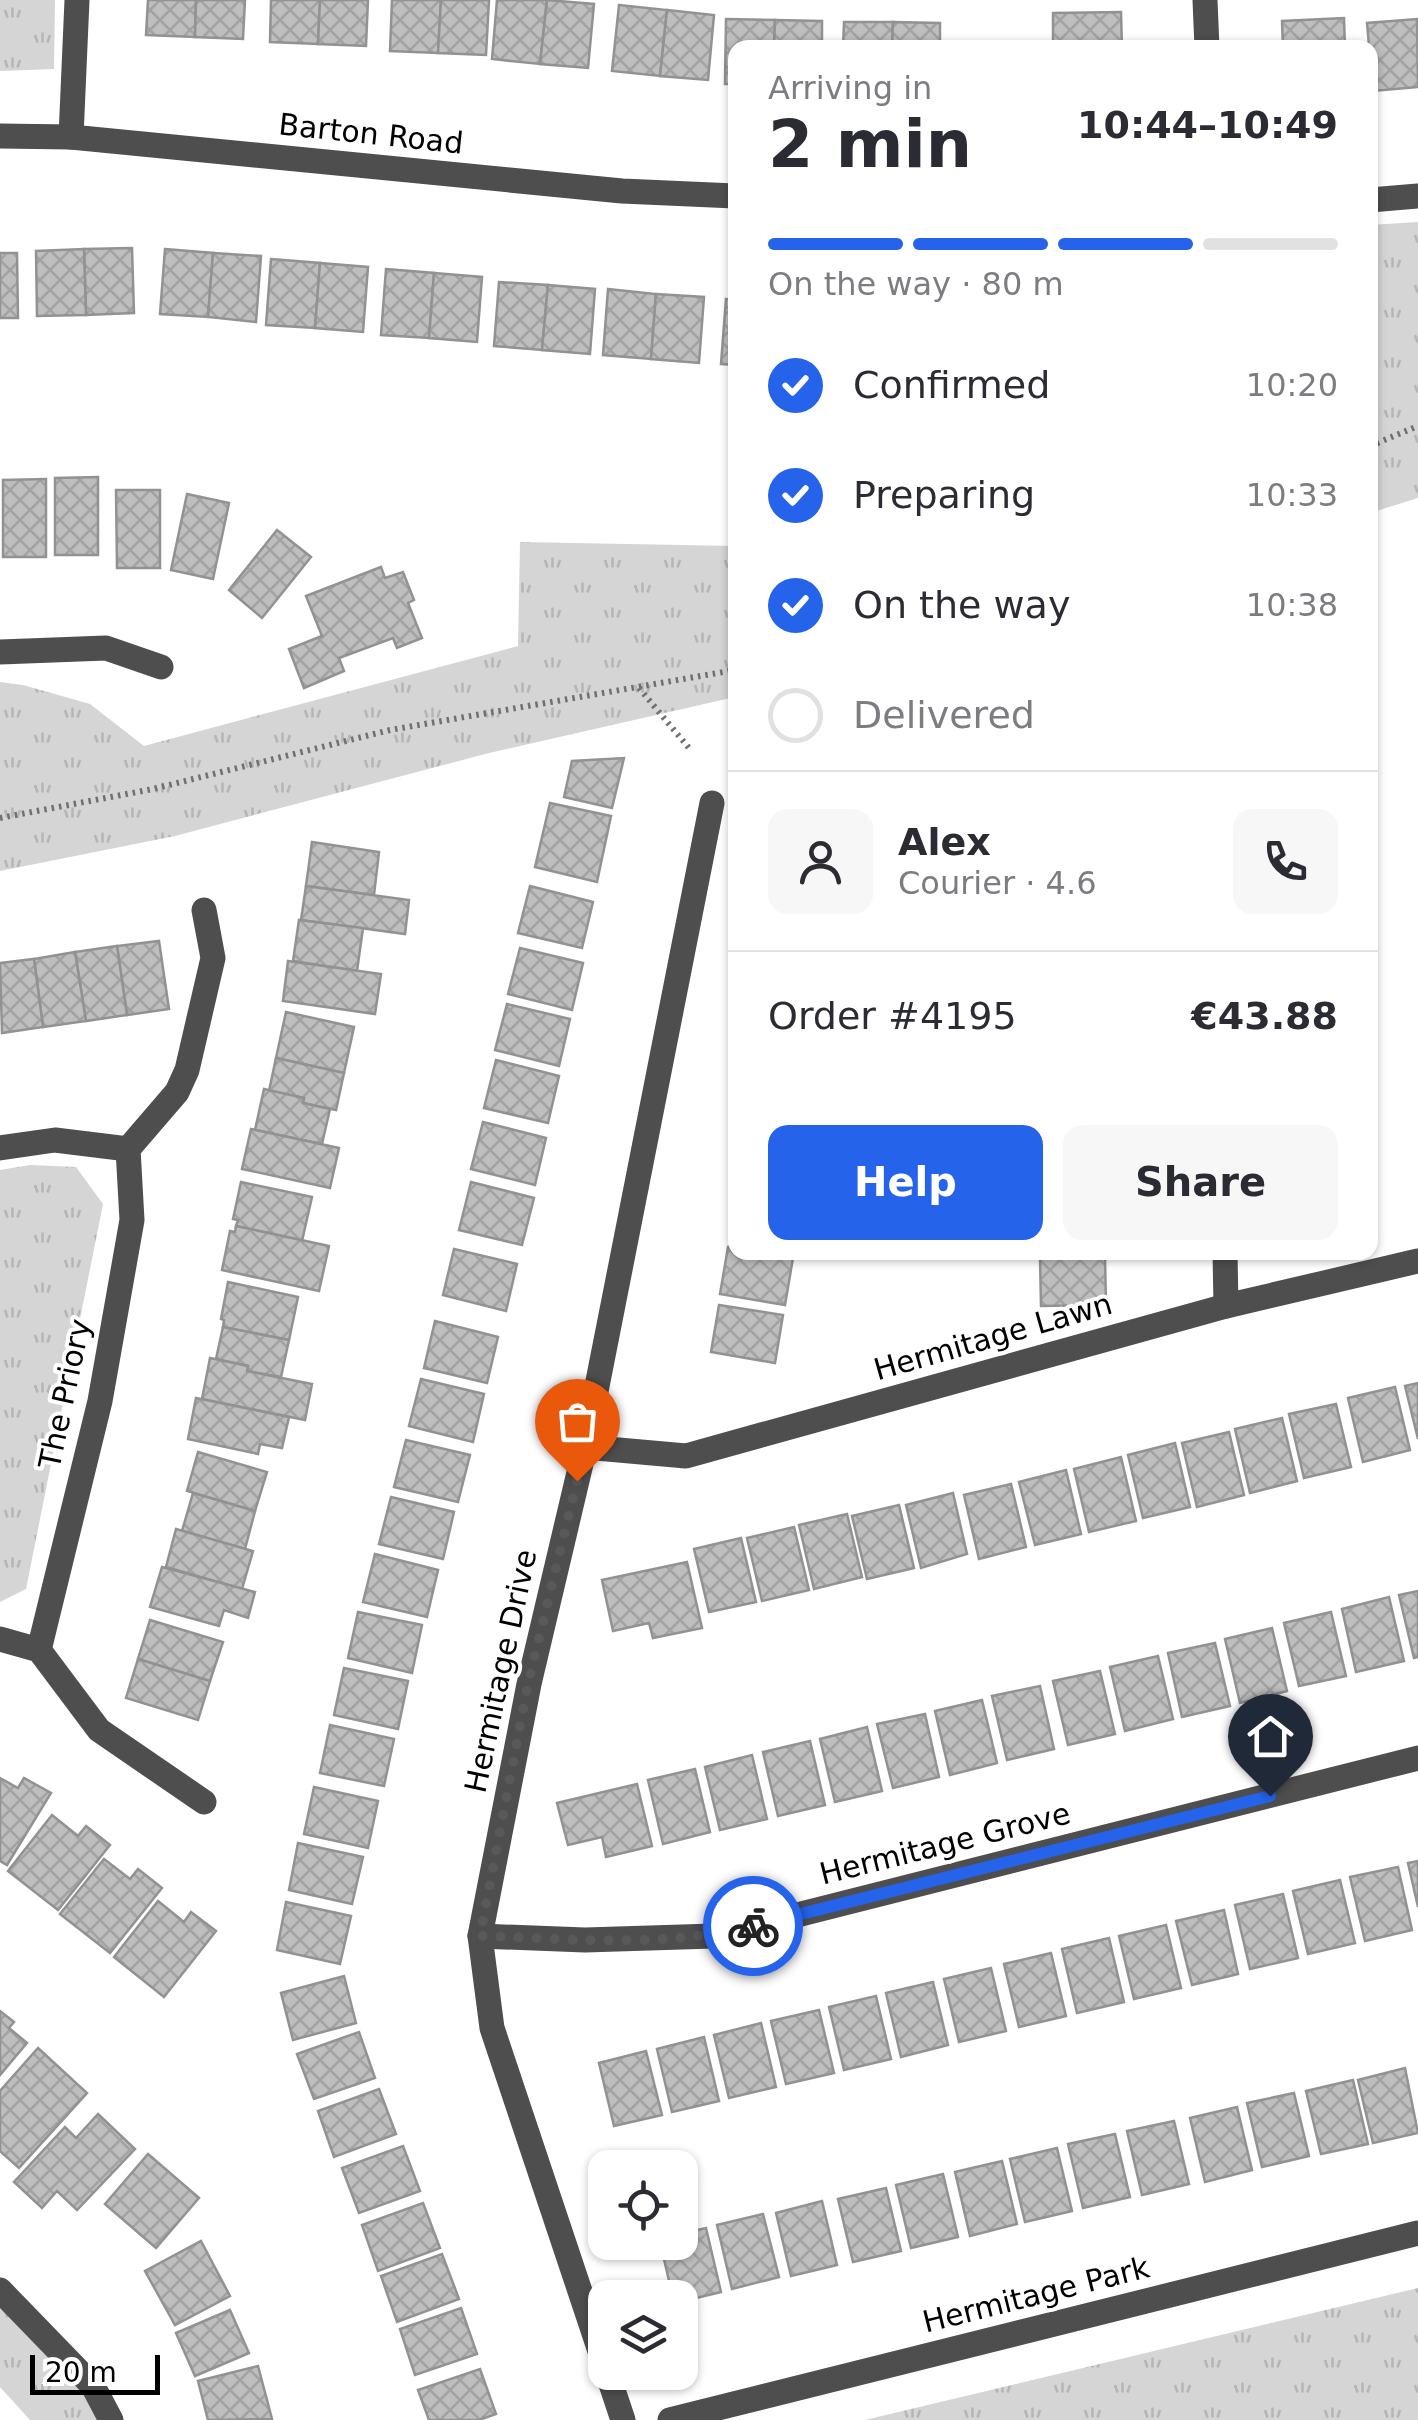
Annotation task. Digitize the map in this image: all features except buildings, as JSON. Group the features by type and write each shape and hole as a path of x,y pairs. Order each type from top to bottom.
{"street":[{"path":"71,137 76,0"},
{"path":"1205,0 1206,40"},
{"name":"Barton Road","path":"0,136 71,137 622,191 728,196"},
{"path":"1378,199 1418,196"},
{"path":"0,652 106,648 161,667"},
{"name":"Hermitage Drive","path":"588,2315 492,2028 480,1936 528,1684 585,1447 712,804"},
{"path":"0,1148 54,1140 128,1149 177,1092 213,958 204,910"},
{"name":"The Priory","path":"39,1650 100,1401 132,1220 128,1149"},
{"path":"1225,1260 1226,1306"},
{"name":"Hermitage Lawn","path":"585,1447 686,1456 1226,1306 1418,1261"},
{"path":"0,1639 39,1650 99,1730 204,1802"},
{"name":"Hermitage Grove","path":"480,1936 584,1940 714,1936 1418,1758"},
{"name":"Hermitage Park","path":"670,2420 1418,2233"},
{"path":"0,2290 93,2386 110,2420"},
{"name":"Hermitage Drive","path":"613,2390 624,2420"}],"path":[{"path":"1378,443 1418,426"},
{"path":"0,818 154,789 390,730 728,671"},
{"path":"638,687 689,748"}],"green space":[{"path":"0,0 55,0 54,69 0,71"},
{"path":"1418,222 1418,498 1378,510 1378,224"},
{"path":"520,542 728,546 728,699 489,753 175,836 0,871 0,682 90,704 144,746 518,646"},
{"path":"30,1165 76,1167 103,1204 26,1589 0,1602 0,1170"},
{"path":"1418,2288 1418,2420 865,2420"},
{"path":"0,2300 87,2391 102,2420 30,2420 0,2387"}],"way so far":[{"path":"577,1481 528,1684 480,1936 584,1940 714,1936 753,1926"}],"route":[{"path":"753,1926 1270,1796"}]}
